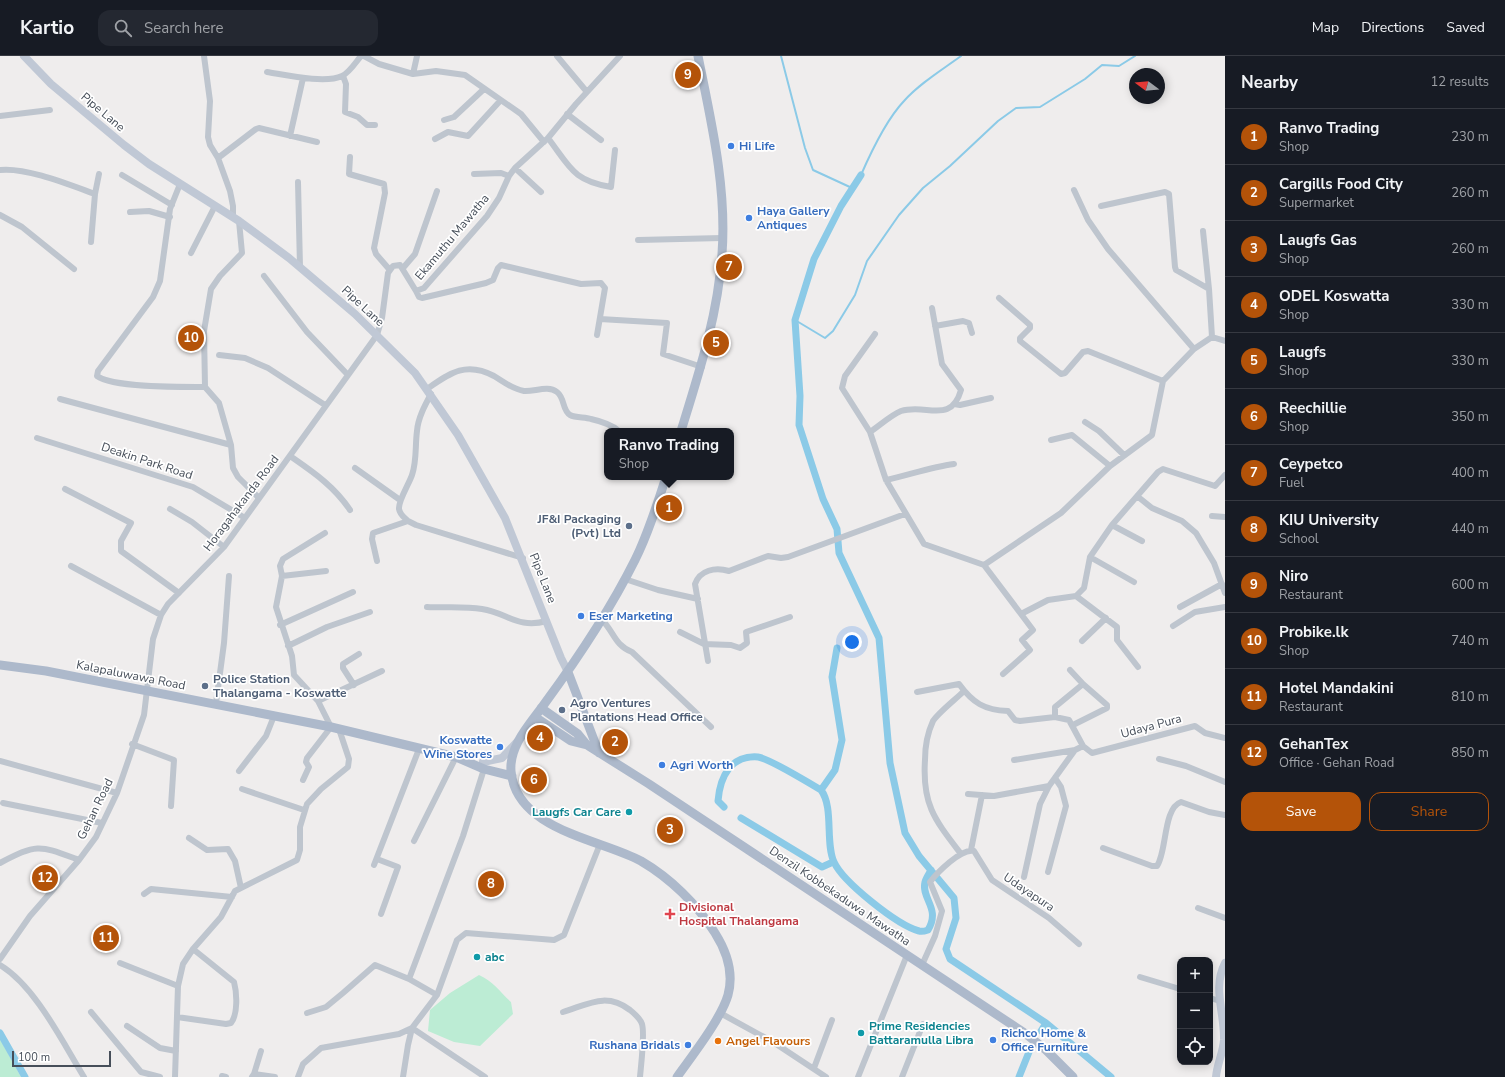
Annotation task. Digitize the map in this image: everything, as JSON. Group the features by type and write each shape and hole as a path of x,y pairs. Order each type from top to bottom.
{"main road":[{"path":"682,428 702,367 716,299 722,238 718,163 698,56"},
{"path":"662,480 644,542 625,579 568,672 520,739 513,754 511,773 520,795 535,812 560,829 639,861 664,877 685,896 712,928 724,949 730,975 728,995 720,1013 677,1077"},
{"name":"Kalapaluwawa Road","path":"0,665 46,671 335,728 456,757 511,773"},
{"path":"568,672 599,753"},
{"name":"Denzil Kobbekaduwa Mawatha","path":"542,708 578,734 587,745 649,784 1026,1034 1046,1050 1073,1077"},
{"name":"Denzil Kobbekaduwa Mawatha","path":"535,717 571,741 587,745"}],"street":[{"name":"Pipe Lane","path":"24,56 51,84 100,126 149,164 236,219 300,267 356,314 415,373 429,391 482,475 505,518 568,672"},
{"path":"204,56 210,101 208,137 210,145 218,158 230,191 242,253 220,276 212,289 204,322 206,387 218,402 231,445 233,468 238,477 259,498"},
{"path":"267,72 303,78 332,79 343,76 363,56 396,70 413,74 436,71 465,75 500,101 521,114 580,178 594,184 611,187 615,150"},
{"path":"413,74 417,56"},
{"path":"557,56 587,92"},
{"name":"Ekamuthu Mawatha","path":"389,269 398,265 403,268 416,291 424,288 486,216 499,198 509,176 515,168 546,140 567,114 620,56"},
{"path":"343,76 346,84 344,112 358,117 367,124 375,125"},
{"path":"290,136 303,78"},
{"path":"444,120 454,116 484,89"},
{"path":"436,139 448,132 468,136 500,101"},
{"path":"0,116 50,110"},
{"path":"567,114 601,140"},
{"path":"218,158 259,128 317,142"},
{"path":"350,157 349,174 384,184 385,193 374,248 376,254 389,269 385,287 382,318 377,335"},
{"path":"515,168 541,192"},
{"path":"0,170 14,170 60,181 95,194"},
{"path":"474,174 501,173 509,176"},
{"path":"91,242 95,194 99,174"},
{"path":"122,175 172,205"},
{"path":"298,182 300,267"},
{"path":"180,184 172,205 160,281 153,297 98,371 97,376 109,381 132,384 206,387"},
{"path":"1074,190 1088,220 1108,248 1194,349"},
{"path":"403,268 415,254 437,191"},
{"path":"1101,206 1165,192 1169,194 1176,270 1210,289"},
{"path":"191,253 215,206"},
{"path":"130,212 149,212 170,217"},
{"path":"0,215 22,227 74,270"},
{"path":"1203,232 1210,289 1212,337"},
{"path":"638,240 722,238"},
{"path":"416,291 417,295 422,298 486,284 493,280 499,266 511,266 581,284 601,283 605,288 597,335"},
{"path":"264,276 307,332 348,375"},
{"path":"999,298 1030,325 1030,328 1020,338 1020,341 1061,374 1065,373 1083,352 1088,350 1163,381"},
{"path":"870,432 901,411 940,411 952,408 958,399 961,390 942,364 932,308"},
{"path":"600,319 662,321 666,323 663,354 702,367"},
{"path":"935,326 963,321 969,323 972,333"},
{"path":"875,334 845,376 842,388 870,432 886,480 924,544 984,565 1033,630 1022,640 1030,650 1003,674"},
{"name":"Horagahakanda Road","path":"147,690 153,639 161,615 179,593 201,573 224,547 325,405 377,335"},
{"path":"984,565 1062,513 1110,466 1152,436 1163,381 1194,349 1212,337"},
{"path":"1212,337 1225,342"},
{"path":"219,355 245,358 268,368 325,405"},
{"path":"522,558 416,525 408,521 399,510 400,500 407,489 413,471 417,430 429,391 447,375 459,370 470,369 494,377 514,389 525,391 550,389 556,391 562,399 566,411 571,416 592,419 608,424 614,428"},
{"path":"954,404 960,405 992,398"},
{"path":"60,399 231,445"},
{"path":"1085,422 1099,432 1124,455"},
{"path":"1052,440 1072,435 1110,466"},
{"name":"Deakin Park Road","path":"37,438 193,487 245,518"},
{"path":"290,456 326,481 339,494 350,510"},
{"path":"886,480 910,475 935,466 954,464"},
{"path":"355,468 400,500"},
{"path":"1021,614 1048,600 1076,596 1084,588 1090,557 1112,525 1158,472 1163,469 1215,486 1225,475"},
{"path":"65,489 131,523 121,541 121,551 179,593"},
{"path":"1137,496 1152,508 1182,521 1196,533 1214,563 1225,593"},
{"path":"170,509 192,522 224,547"},
{"path":"708,661 695,584 698,577 703,572 721,569 729,571 768,556 780,558 788,557 905,514"},
{"path":"1212,516 1225,517"},
{"path":"377,561 372,539 373,533 408,521"},
{"path":"1112,525 1142,541"},
{"path":"175,1077 178,986 183,964 193,949 221,917 235,891 297,860 300,850 300,827 304,810 321,789 348,767 349,759 335,728 318,701 294,675 292,656 280,625 276,607 282,576 280,566 283,559 325,532"},
{"path":"1090,557 1134,582"},
{"path":"71,566 161,615"},
{"path":"282,576 326,571"},
{"path":"216,704 224,643 230,576"},
{"path":"625,579 658,590 698,599"},
{"path":"1180,607 1222,584"},
{"path":"280,625 353,592"},
{"path":"1076,596 1117,627 1117,640 1138,668"},
{"path":"427,607 483,609 523,623 534,624 547,621"},
{"path":"1173,626 1195,612 1225,607"},
{"path":"288,646 327,627 370,612"},
{"path":"680,632 704,644 731,645 740,648 747,643 746,632 790,618"},
{"path":"1082,641 1106,618"},
{"path":"601,619 608,626 617,643 624,649 632,652 711,727"},
{"path":"354,685 343,668 343,664 359,654"},
{"path":"1070,670 1083,684 1107,705 1107,708 1073,725"},
{"path":"318,701 382,671"},
{"path":"917,692 958,684 983,707 992,710 1008,711 1015,720 1020,721 1055,717 1069,720 1083,746 1075,750 1014,760"},
{"path":"1055,717 1055,707 1083,684"},
{"name":"Gehan Road","path":"0,959 30,916 79,860 96,837 117,793 129,761 132,744 144,715 147,690"},
{"path":"961,854 937,822 927,800 924,780 926,741 934,720 964,691"},
{"path":"239,771 266,736 274,716"},
{"name":"Udaya Pura","path":"1083,746 1092,753 1195,726 1205,733 1225,738"},
{"path":"303,780 309,767 306,762 307,758 335,728"},
{"path":"409,979 462,836 484,765 502,758 520,739"},
{"path":"132,744 174,760 171,806"},
{"path":"381,914 398,867 376,862 419,749"},
{"path":"1024,877 1040,804 1055,778 1075,750"},
{"path":"414,841 456,757"},
{"path":"1159,759 1186,766 1225,782"},
{"path":"0,761 117,793"},
{"path":"1048,872 1066,806 1061,787 1055,778"},
{"path":"968,794 994,796 1050,786"},
{"path":"242,789 304,810"},
{"path":"922,965 935,936 942,911 930,882 935,875 961,854 971,850 982,795"},
{"path":"1103,848 1152,866 1157,866 1171,812 1178,803 1181,802 1209,812 1225,815"},
{"path":"3,803 102,823"},
{"path":"189,838 207,850 228,849 235,861 241,888"},
{"path":"403,1077 412,1028 437,995 457,940 461,935 466,933 554,940 564,935 600,844"},
{"path":"0,864 33,847 50,849 79,860"},
{"name":"Udayapura","path":"971,850 974,852 992,880 1049,918 1079,944"},
{"path":"144,894 151,889 232,897"},
{"path":"1198,908 1225,918"},
{"path":"177,1017 226,1024 231,1023 235,1019 236,990 234,982 193,949"},
{"path":"858,1077 907,955"},
{"path":"120,963 178,986"},
{"path":"1216,1077 1217,1066 1224,1041 1224,1014 1220,1001 1218,982 1225,963"},
{"path":"0,965 11,971 28,988 84,1077"},
{"path":"307,1013 326,1007 375,965 409,979 437,995"},
{"path":"1140,977 1177,988"},
{"path":"1213,999 1220,1001"},
{"path":"563,1012 600,1000 610,1000 620,1003 639,1017 643,1025 640,1077"},
{"path":"91,1012 141,1072 160,1077"},
{"path":"720,1013 774,1042 826,1077"},
{"path":"814,1068 832,1020"},
{"path":"902,1077 923,1024"},
{"path":"126,1026 160,1048 176,1051"},
{"path":"298,1077 303,1064 321,1048 399,1034 412,1028"},
{"path":"412,1028 485,1077"},
{"path":"261,1051 253,1076 275,1077"}],"green space":[{"path":"479,975 484,977 511,1002 513,1014 480,1046 454,1042 428,1031 430,1010 450,993"},
{"path":"0,1039 21,1077 0,1077"}],"waterway":[{"path":"781,56 805,148 813,170 852,188"},
{"path":"861,175 869,156 897,109 917,88 961,56"},
{"path":"795,320 825,338 833,331 855,295 867,261 899,215 923,188 950,166 998,121 1016,108 1040,107 1085,79 1102,65 1119,66 1135,56"},
{"path":"861,175 841,206 814,259 795,320 800,396 799,425 823,499 837,529 839,553 879,638 890,763 905,833 919,856 954,898 956,918 946,949 950,959 1046,1023 1111,1077"},
{"path":"837,648 832,677 842,740 835,770 821,790 825,797 827,806 831,854 834,862 848,880 872,902 909,927 919,931 928,930 931,922 932,910 925,888 925,880 931,870"},
{"path":"724,807 718,801 721,783 724,776 734,763 749,757 763,758 821,790"},
{"path":"741,818 822,867 833,862"},
{"path":"1041,1031 1046,1023"},
{"path":"0,1033 25,1077"},
{"path":"1019,1077 1031,1047"}],"place":[{"name":"Niro","path":"688,75"},
{"name":"Hi Life","path":"731,146"},
{"name":"Haya Gallery Antiques","path":"749,218"},
{"name":"Ceypetco","path":"729,267"},
{"name":"Probike.lk","path":"191,338"},
{"name":"Laugfs","path":"716,343"},
{"name":"Ranvo Trading","path":"669,508"},
{"name":"JF&I Packaging (Pvt) Ltd","path":"629,526"},
{"name":"Eser Marketing","path":"581,616"},
{"name":"Police Station Thalangama - Koswatte","path":"205,686"},
{"name":"Agro Ventures Plantations Head Office","path":"562,710"},
{"name":"ODEL Koswatta","path":"540,738"},
{"name":"Cargills Food City","path":"615,742"},
{"name":"Koswatte Wine Stores","path":"500,747"},
{"name":"Agri Worth","path":"662,765"},
{"name":"Reechillie","path":"534,780"},
{"name":"Laugfs Car Care","path":"629,812"},
{"name":"Laugfs Gas","path":"670,830"},
{"name":"GehanTex","path":"45,878"},
{"name":"KIU University","path":"491,884"},
{"name":"Divisional Hospital Thalangama","path":"670,914"},
{"name":"Hotel Mandakini","path":"106,938"},
{"name":"abc","path":"477,957"},
{"name":"Prime Residencies Battaramulla Libra","path":"861,1033"},
{"name":"Richco Home & Office Furniture","path":"993,1040"},
{"name":"Angel Flavours","path":"718,1041"},
{"name":"Rushana Bridals","path":"688,1045"}]}
